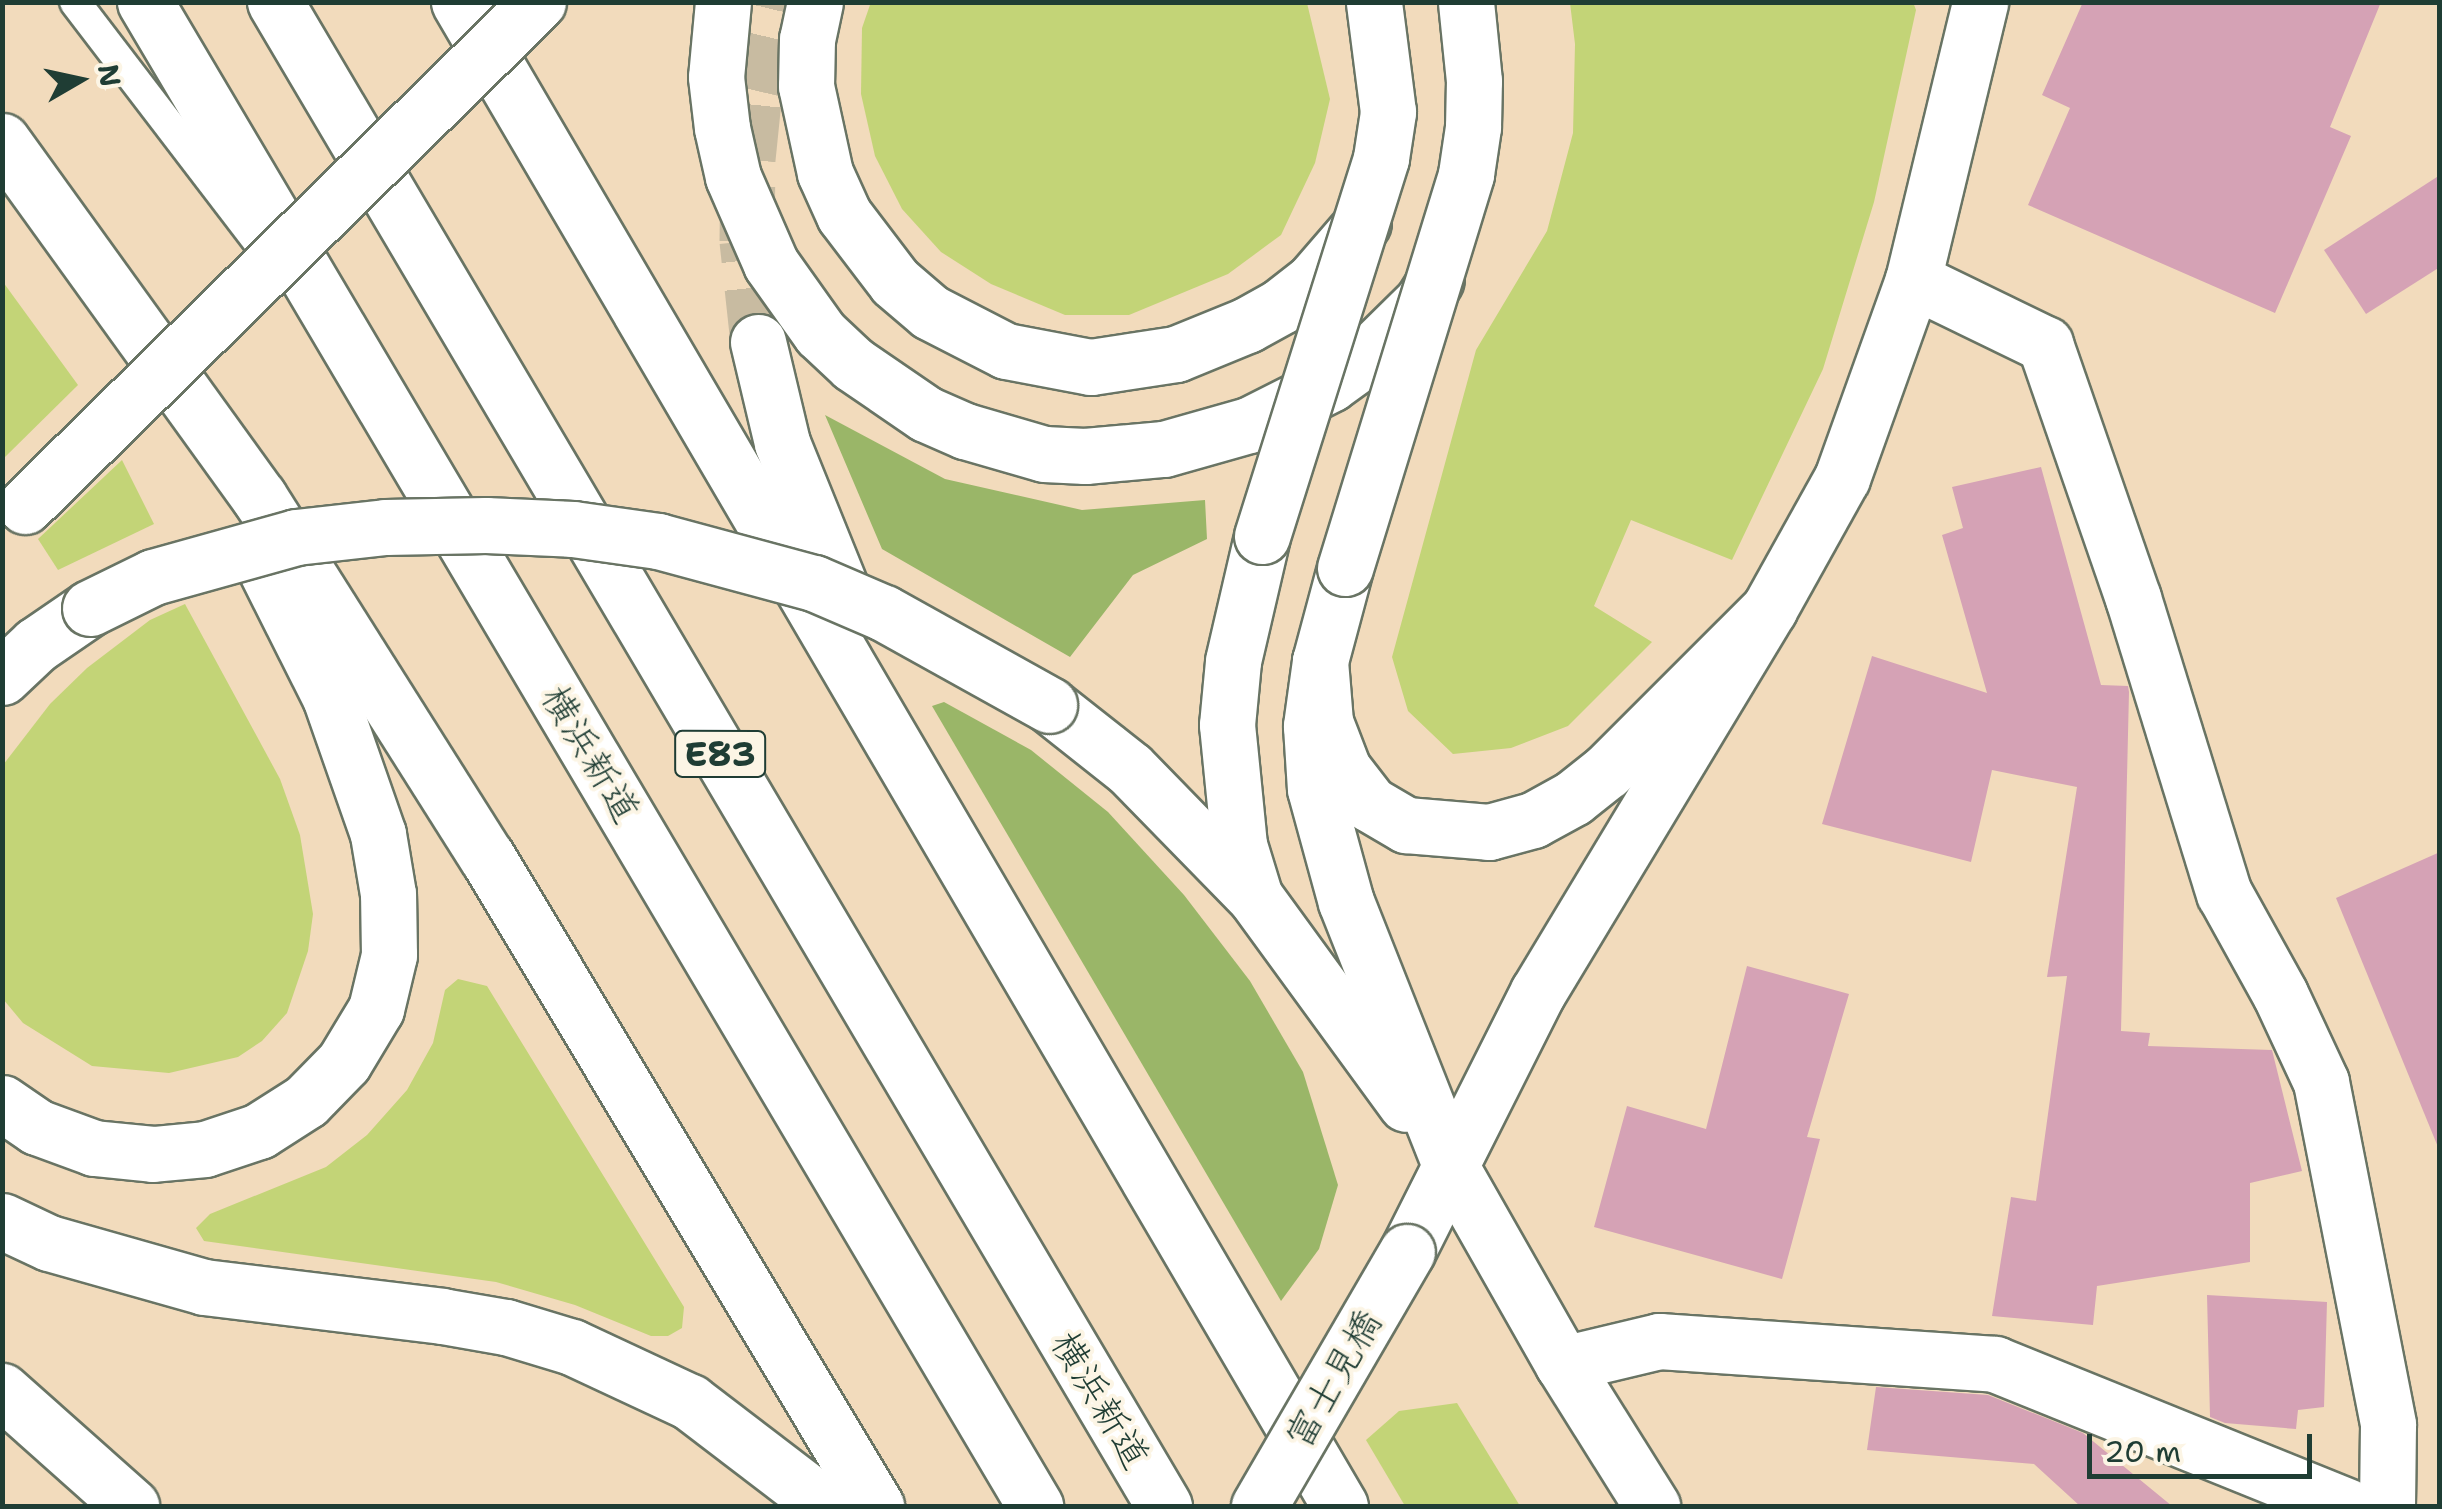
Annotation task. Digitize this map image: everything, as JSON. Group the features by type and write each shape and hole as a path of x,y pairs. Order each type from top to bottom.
{"main road":[{"name":"横浜新道","path":"145,2 1035,1506"},
{"name":"横浜新道","path":"275,2 1164,1506"},
{"path":"458,2 1340,1506"},
{"path":"14,517 538,2"},
{"path":"724,2 716,77 733,177 771,264 820,333 852,364 926,414 1003,445 1085,456 1164,449 1250,425 1330,384 1373,351 1422,302 1466,221 1490,134 1492,88 1486,2"},
{"path":"815,2 807,39 806,86 813,129 831,187 867,250 918,302 965,333 1006,352 1091,367 1176,354 1248,326 1312,282 1344,249 1368,216 1397,149 1405,108 1406,58 1398,2"},
{"path":"1255,897 1239,845 1228,725 1232,661 1262,536 1381,158 1388,112 1374,2"},
{"path":"1452,1167 1328,846 1314,788 1311,726 1320,661 1345,568 1466,174 1474,81 1466,2"},
{"path":"1320,661 1326,722 1343,768 1370,804 1406,825 1489,832 1533,820 1573,798 1607,771 1769,609 1842,478 1912,280 1980,2"},
{"path":"2,141 148,338 259,498 486,857 876,1506"},
{"path":"1912,280 2045,344 2133,598 2224,893 2280,994 2321,1082 2388,1425 2387,1506"},
{"path":"2,1103 38,1127 94,1148 153,1154 205,1149 259,1131 306,1101 344,1062 376,1010 388,955 388,894 378,834 342,728 148,338"},
{"path":"758,342 782,442 852,612 1111,1112"},
{"path":"2,677 36,646 90,608 154,577 296,537 385,527 486,524 574,529 658,540 814,583 901,622 1049,705 1130,769 1255,897 1452,1167 1563,1364 1652,1506"},
{"name":"富士見橋","path":"1258,1506 1407,1252 1538,992 1769,609"},
{"path":"2,1222 50,1243 204,1288 442,1316 572,1347 690,1402 826,1506"},
{"path":"1563,1364 1659,1341 1995,1364 2346,1506"},
{"path":"2,1391 130,1506"}],"lane":[{"path":"75,2 388,410"}],"green space":[{"path":"871,2 1307,3 1330,99 1315,163 1281,235 1228,274 1129,315 1065,315 991,284 941,252 902,209 875,156 861,94 862,28"},
{"path":"1913,2 1916,10 1874,202 1823,369 1732,560 1631,520 1594,606 1652,642 1568,726 1511,748 1453,754 1408,711 1392,657 1476,350 1547,231 1573,133 1575,44 1570,3"},
{"path":"3,282 78,385 2,459"},
{"path":"825,415 945,479 1082,510 1205,500 1207,539 1133,575 1070,657 882,549"},
{"path":"122,460 154,524 58,570 38,539"},
{"path":"185,604 280,779 300,835 313,914 308,951 287,1013 262,1041 238,1057 169,1073 92,1066 23,1023 3,999 3,765 50,704 87,668 150,620"},
{"path":"944,702 1031,750 1108,812 1184,895 1250,981 1303,1072 1338,1185 1319,1249 1281,1301 932,706"},
{"path":"458,979 487,986 684,1307 682,1328 668,1336 651,1336 575,1305 496,1282 204,1241 196,1228 210,1214 326,1167 367,1135 407,1090 433,1043 445,990"},
{"path":"1457,1403 1520,1506 1405,1506 1366,1440 1399,1411"}],"building":[{"path":"2083,2 2381,2 2330,127 2351,136 2275,313 2028,205 2070,108 2042,95"},
{"path":"2440,175 2440,267 2366,314 2324,250"},
{"path":"2041,467 2101,685 2128,686 2129,692 2121,1031 2150,1033 2148,1046 2272,1050 2302,1171 2250,1183 2250,1262 2097,1286 2093,1325 1992,1316 2011,1197 2036,1201 2067,976 2047,977 2077,787 1992,770 1971,862 1822,824 1872,656 1987,693 1942,535 1963,528 1952,487"},
{"path":"2440,852 2440,1147 2438,1147 2336,898"},
{"path":"1747,966 1849,994 1807,1137 1820,1139 1782,1279 1594,1227 1627,1106 1706,1129"},
{"path":"2207,1295 2327,1302 2324,1407 2298,1410 2296,1429 2225,1423 2210,1417"},
{"path":"1876,1387 1988,1395 2083,1433 2172,1506 2080,1506 2034,1464 1867,1450"}],"tunnel":[{"path":"758,342 747,241 748,159 755,90 776,2"}]}
